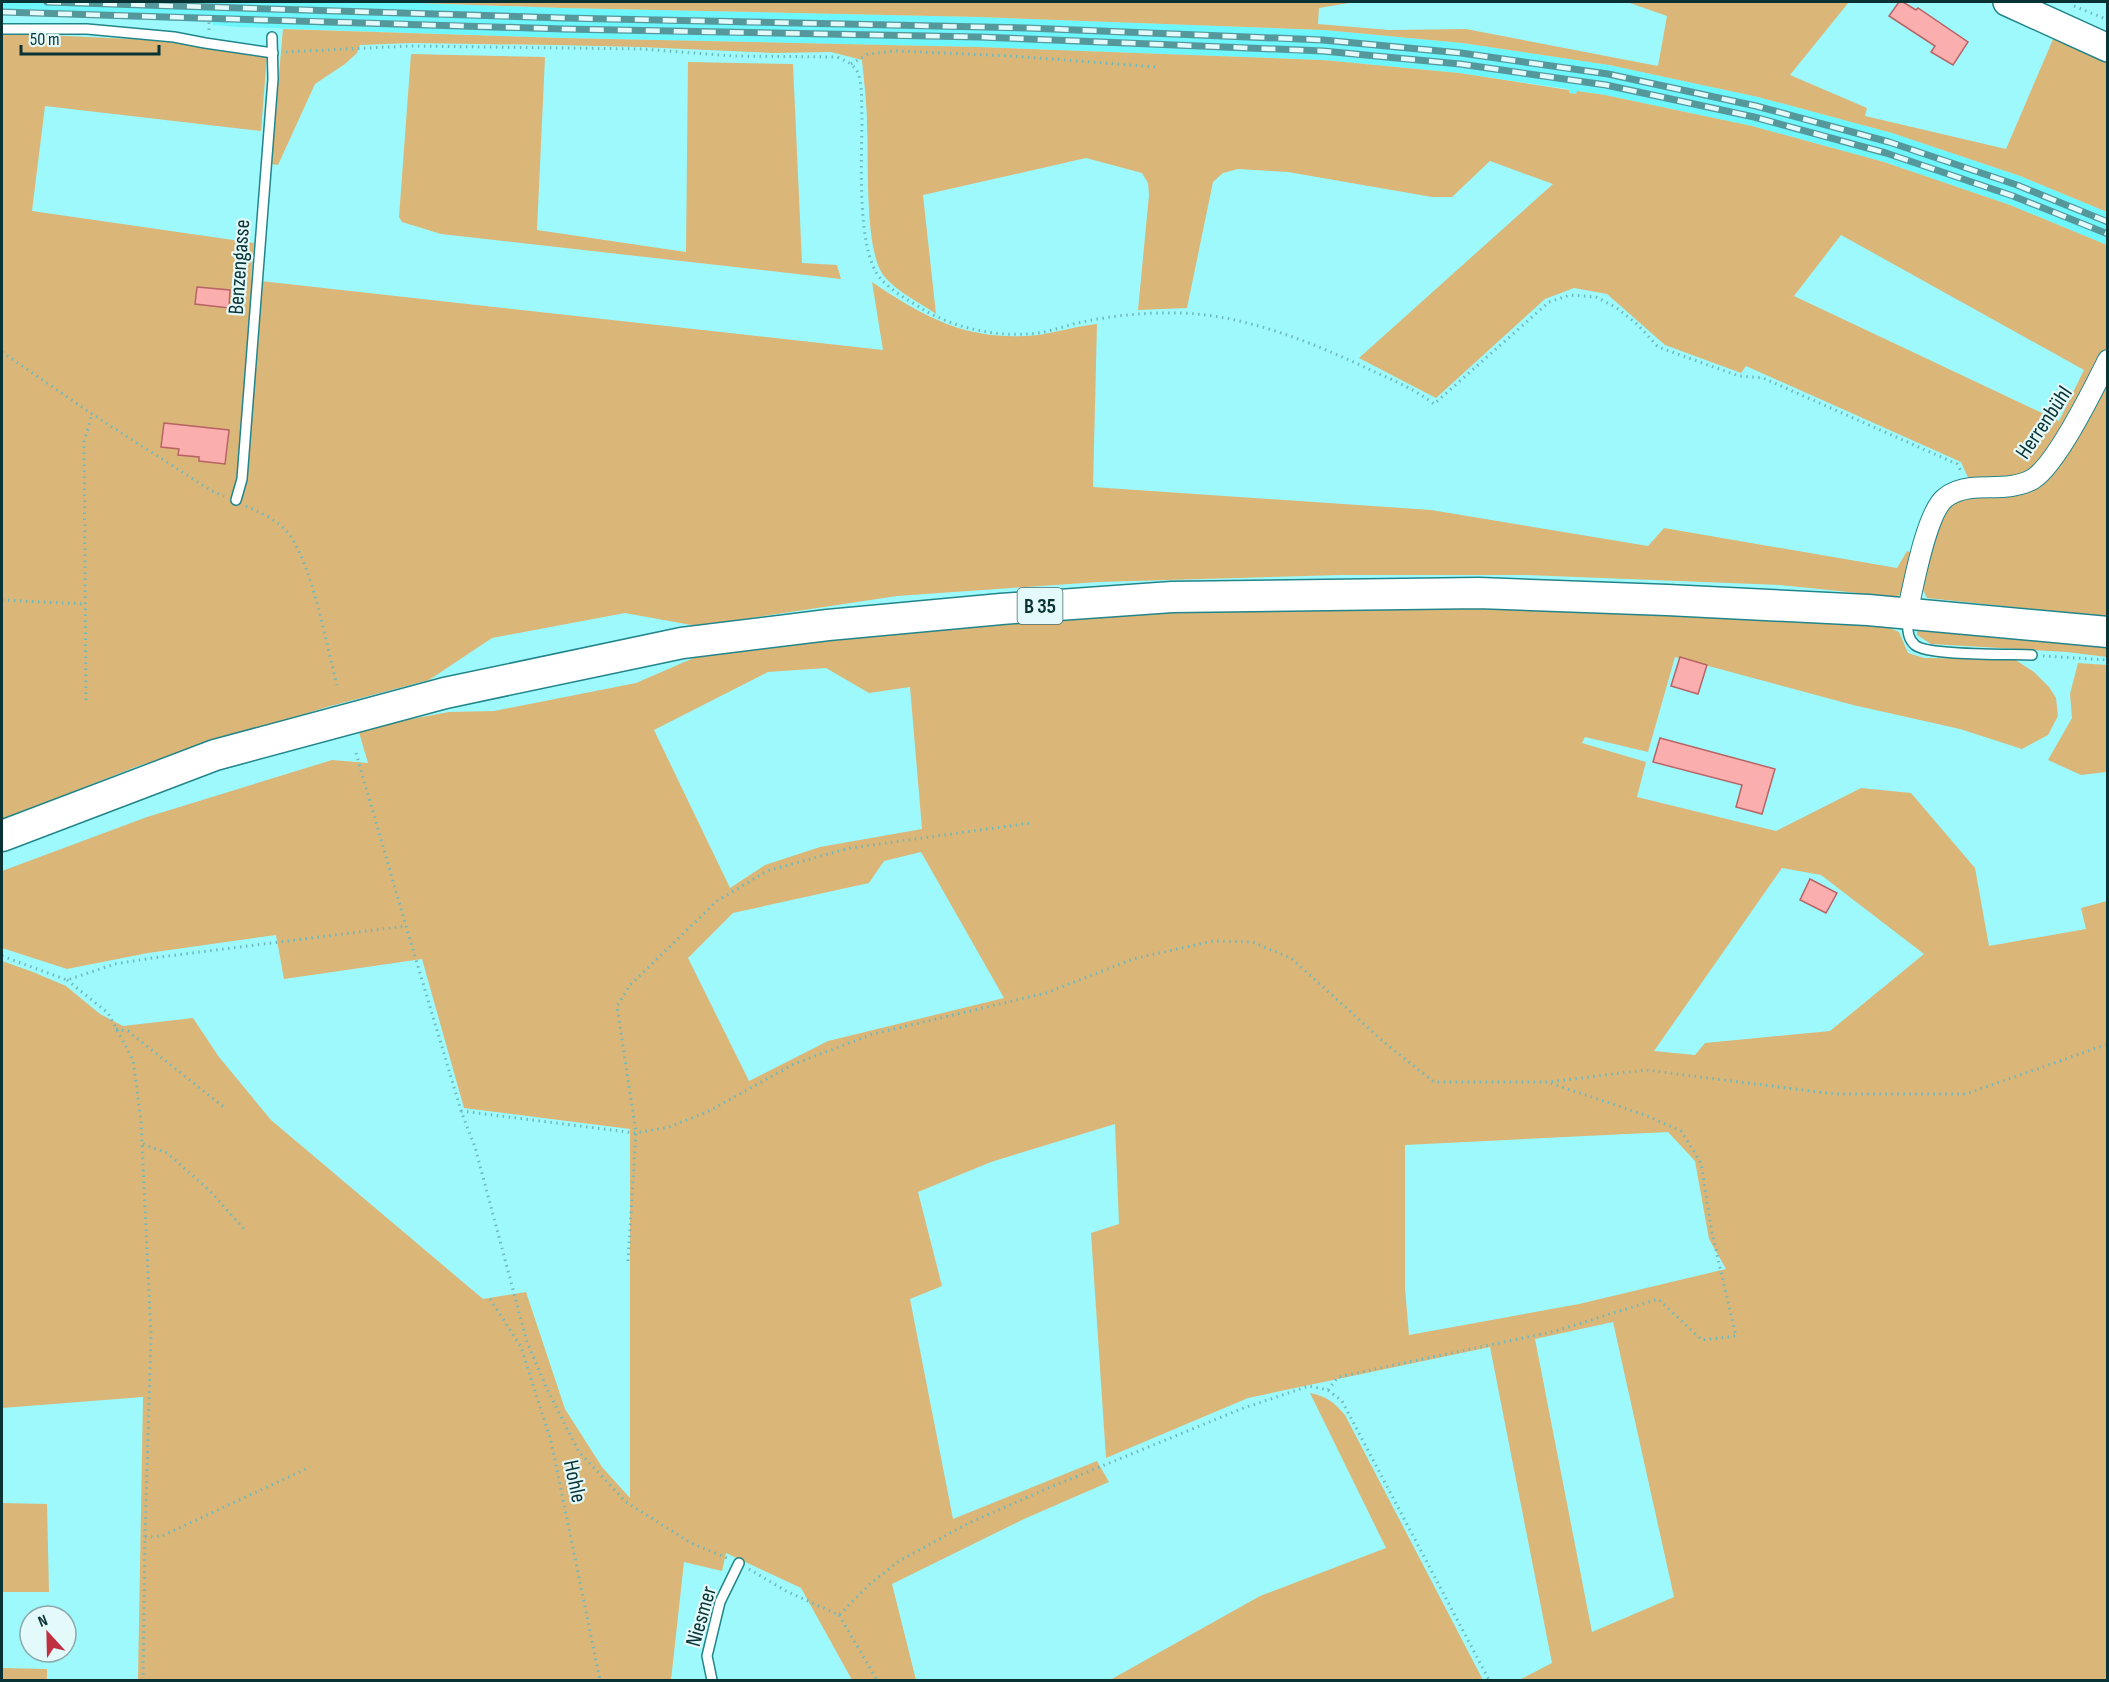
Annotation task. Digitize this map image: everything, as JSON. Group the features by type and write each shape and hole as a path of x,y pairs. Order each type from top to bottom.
{"main road":[{"path":"2007,2 2108,48"},
{"name":"B 35","path":"2,836 216,755 445,693 682,643 828,625 1033,606 1162,598 1479,593 1667,600 1907,614 2108,632"}],"street":[{"name":"Herrenbühl","path":"1907,614 1923,548 1935,513 1945,498 1963,489 2019,485 2033,479 2045,469 2066,437 2108,360"}],"lane":[{"path":"2,29 87,29 164,36 273,53"},
{"name":"Benzengasse","path":"236,500 242,479 273,79 272,37"},
{"path":"1907,614 1909,638 1917,647 1937,652 2032,655"},
{"name":"Niesmer","path":"712,1680 707,1656 720,1602 739,1563"}],"path":[{"path":"2064,2 2108,20"},
{"path":"273,53 409,46 642,49 733,56 837,57 851,64 857,71 860,86 863,210 871,263 880,279 887,285 941,319 964,327 1015,333 1038,333 1084,322 1137,314 1200,314 1231,318 1362,365 1421,393 1434,404 1549,302 1570,295 1596,297 1617,308 1658,347 1739,376 1763,378 1957,464 1969,488"},
{"path":"851,64 877,51 897,51 1012,56 1156,67"},
{"path":"2,352 92,414 210,489 268,517 287,532 301,553 337,685"},
{"path":"86,700 84,442 92,414"},
{"path":"2,600 85,604"},
{"path":"2032,655 2108,660"},
{"path":"356,753 461,1111 474,1148 527,1342 547,1389 579,1452 626,1502 691,1543 739,1563 786,1590 839,1616 877,1680"},
{"path":"628,1261 636,1133 617,1006 630,985 717,901 767,871 850,848 1031,823"},
{"path":"68,980 115,964 152,958 406,926"},
{"path":"461,1111 636,1133 669,1127 707,1112 794,1064 873,1034 1046,993 1133,959 1213,941 1252,942 1292,958 1385,1043 1434,1083 1548,1082 1646,1070 1834,1094 1966,1094 2108,1044"},
{"path":"2,956 68,980 108,1013 133,1060 143,1144 151,1336 143,1680"},
{"path":"117,1029 128,1031 225,1108"},
{"path":"1328,1390 1338,1377 1348,1374 1556,1331 1658,1299 1702,1340 1736,1336 1712,1233 1701,1163 1682,1131 1645,1115 1548,1082"},
{"path":"143,1144 167,1153 209,1190 245,1230"},
{"name":"Hohle","path":"490,1299 521,1347 551,1441 600,1680"},
{"path":"521,1347 527,1342"},
{"path":"839,1616 870,1584 899,1561 969,1522 1046,1488 1241,1409 1309,1386 1328,1390 1342,1401 1489,1680"},
{"path":"145,1537 162,1536 310,1467"}],"shaded area":[{"path":"2,2 391,2 979,17 1324,30 1462,43 1609,65 1758,97 1892,133 2020,176 2107,212 2107,245 2010,205 1884,162 1752,126 1605,95 1577,91 1577,94 1568,93 1569,89 1459,73 1323,60 979,47 562,38 238,27 213,25 212,22 2,15"},
{"path":"391,2 1349,2 1319,8 1318,24 1389,30 1466,29 1658,66 1667,16 1627,2 1849,2 1790,75 1867,108 1865,116 2006,149 2054,37 2107,62 2107,212 2020,176 1892,133 1758,97 1609,65 1462,43 1324,30 979,17"},
{"path":"283,29 979,47 1323,60 1459,73 1569,90 1569,93 1576,94 1577,91 1605,95 1752,126 1884,162 2010,205 2107,245 2107,351 2053,452 2029,476 1970,482 1961,462 1746,366 1741,373 1665,345 1607,294 1574,288 1545,299 1436,398 1359,358 1553,184 1490,161 1452,197 1432,197 1288,172 1238,169 1223,173 1213,182 1187,308 1138,310 1149,195 1148,183 1142,173 1086,158 923,195 936,314 895,287 884,276 878,264 870,226 862,60 831,52 773,53 555,45 411,43 360,45 357,53 345,64 315,84 278,165 271,164","holes":["1841,235 2084,370 2059,421 1794,296"]},
{"path":"2,33 174,41 204,48 267,55 261,131 45,106 32,211 254,243 251,280 883,350 872,282 930,317 970,331 991,335 1038,335 1097,324 1093,487 1431,510 1648,546 1664,528 1897,568 1907,551 1916,554 1909,585 1897,597 1780,585 1526,575 1341,575 1098,582 897,596 697,626 625,613 492,638 429,680 327,707 138,766 2,820"},
{"path":"411,54 545,57 537,230 686,252 688,62 793,64 802,263 837,265 841,279 441,234 402,222 399,217"},
{"path":"2107,371 2107,617 1927,598 1921,586 1924,567 1947,502 2037,483"},
{"path":"1370,608 1663,611 1883,625 1899,632 1908,653 1924,658 2014,659 2034,672 2049,687 2056,698 2058,716 2048,735 2022,749 1960,729 1853,705 1675,657 1648,752 1585,737 1582,743 1646,762 1637,797 1776,831 1861,788 1911,793 1975,868 1989,946 2086,929 2081,908 2107,901 2107,1680 1519,1680 1552,1663 1490,1347 1248,1398 1106,1458 1091,1233 1119,1224 1115,1124 991,1162 918,1192 942,1286 910,1299 953,1519 1097,1461 1109,1482 1024,1519 892,1584 916,1680 852,1680 801,1588 726,1553 722,1571 684,1562 671,1680 138,1680 143,1397 2,1408 2,961 66,986 100,1014 123,1026 193,1018 219,1057 271,1120 483,1299 526,1292 565,1409 602,1467 630,1498 630,1129 464,1108 422,959 284,979 276,935 148,953 67,969 2,948 2,871 147,817 332,760 368,763 358,729 449,712 494,711 636,683 696,657 761,647 1119,613","holes":["826,668 869,693 910,687 922,829 820,847 765,865 730,888 654,730 768,672","921,852 1004,998 828,1041 749,1081 688,958 733,913 869,883 884,861","1782,868 1821,875 1924,954 1830,1031 1705,1043 1695,1055 1654,1051","1668,1132 1695,1161 1709,1239 1726,1269 1579,1304 1409,1335 1405,1288 1405,1145","1613,1322 1674,1597 1592,1632 1535,1339"]},
{"path":"1922,627 2107,645 2107,657 2067,652 1931,644 1917,635 1917,630"},
{"path":"2078,663 2107,665 2107,775 2106,772 2081,775 2048,760 2072,718 2070,694"},
{"path":"1310,1393 1329,1400 1345,1415 1483,1680 1110,1680 1260,1596 1386,1548"},
{"path":"2,1503 47,1504 49,1592 2,1592"},
{"path":"2,1668 47,1669 47,1680 2,1680"}],"building":[{"path":"1899,2 1916,10 1918,8 1968,42 1953,65 1931,52 1935,46 1889,16"},
{"path":"197,287 230,290 229,308 195,304"},
{"path":"164,423 229,430 225,464 199,461 199,457 178,455 179,449 161,447"},
{"path":"1680,657 1707,665 1698,694 1671,686"},
{"path":"1660,738 1775,769 1762,814 1736,807 1742,785 1653,762"},
{"path":"1810,879 1837,893 1826,913 1800,900"}],"railway":[{"path":"47,2 563,18 1027,28 1323,40 1461,53 1608,74 1756,106 1889,142 2017,185 2108,222"},
{"path":"2,12 563,29 979,37 1323,51 1460,64 1606,85 1754,117 1886,153 2013,196 2108,234"}]}
